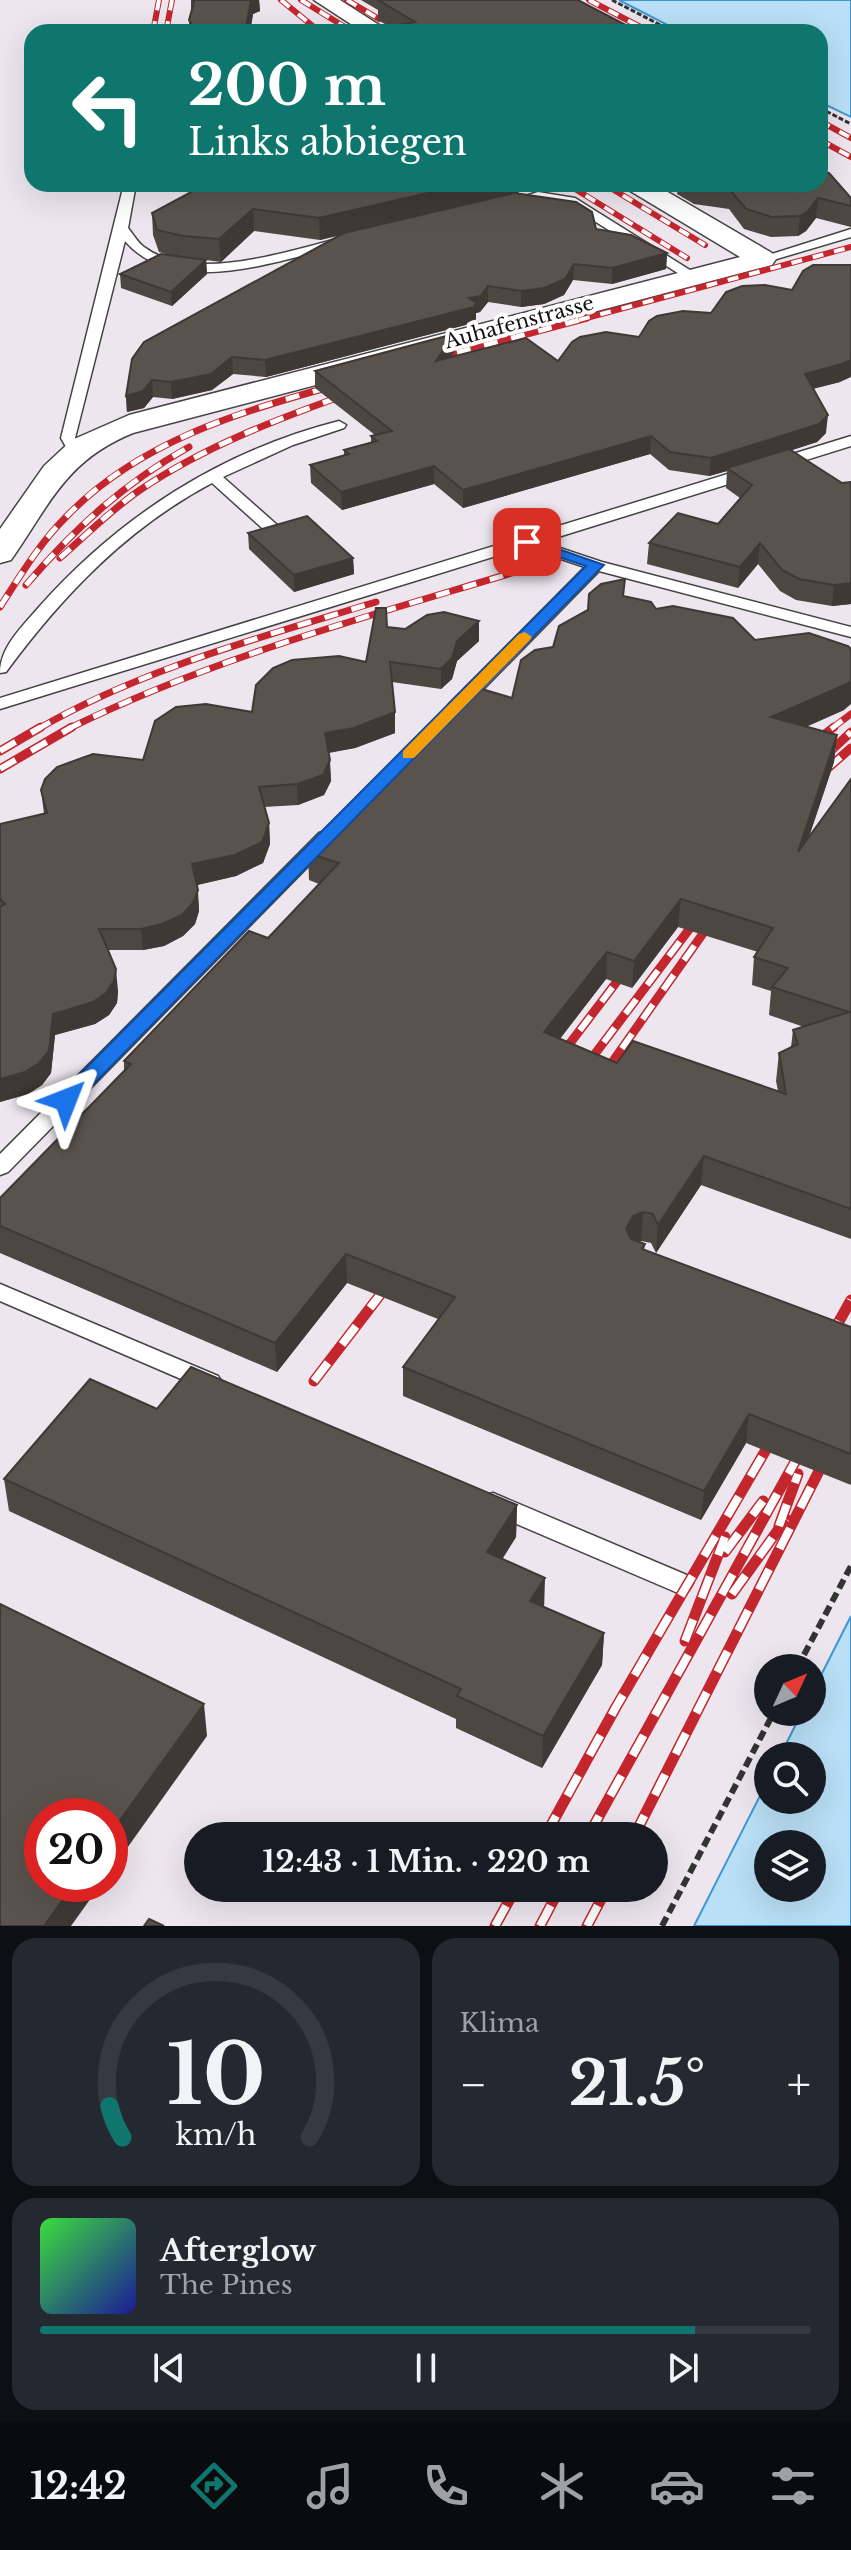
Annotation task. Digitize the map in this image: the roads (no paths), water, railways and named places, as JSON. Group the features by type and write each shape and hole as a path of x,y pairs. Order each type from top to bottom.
{"street":[{"path":"325,0 366,24"},
{"path":"650,192 763,259"},
{"name":"Auhafenstrasse","path":"0,553 57,471 75,451 104,434 139,421 763,259"}],"lane":[{"path":"75,451 68,438 128,192"},
{"path":"494,207 538,196 571,201 694,277"},
{"path":"121,229 130,245 146,255 171,264 226,269 360,238"},
{"path":"763,259 851,233"},
{"path":"0,668 31,623 70,581 152,511 211,474 291,438 339,425"},
{"path":"0,704 851,441"},
{"path":"211,474 278,534"},
{"path":"527,542 596,565 851,632"},
{"path":"439,724 596,565"},
{"path":"0,1167 338,826"},
{"path":"0,1292 230,1391"},
{"path":"475,1496 680,1583"}],"water":[{"path":"619,0 851,0 851,117 828,106 828,24 666,24"},
{"path":"851,1616 851,1926 694,1926 754,1808 754,1814 826,1814 826,1742 787,1742 795,1726 826,1726 826,1665"}],"railway":[{"path":"154,24 159,0"},
{"path":"168,24 172,0"},
{"path":"281,0 310,24"},
{"path":"301,0 340,24"},
{"path":"347,0 379,19"},
{"path":"589,0 635,24"},
{"path":"828,125 851,138"},
{"path":"828,144 851,157"},
{"path":"580,192 687,258"},
{"path":"617,192 705,245"},
{"path":"579,320 851,247"},
{"path":"430,360 587,318"},
{"path":"0,607 56,528 93,492 124,469 191,433 264,406 337,385"},
{"path":"60,558 119,506 165,474 244,434 353,392"},
{"path":"26,585 101,508 189,447"},
{"path":"71,728 123,703 236,659 525,569"},
{"path":"38,729 77,708 160,672 376,602"},
{"path":"831,729 851,714"},
{"path":"0,751 41,727"},
{"path":"808,747 834,727"},
{"path":"0,769 71,728"},
{"path":"821,760 851,732"},
{"path":"827,769 851,748"},
{"path":"582,1071 703,911"},
{"path":"601,1078 716,915"},
{"path":"558,1059 628,967"},
{"path":"314,1381 380,1295"},
{"path":"828,1341 851,1300"},
{"path":"553,1822 767,1448"},
{"path":"596,1822 796,1460"},
{"path":"641,1822 820,1469"},
{"path":"779,1526 798,1474"},
{"path":"725,1552 763,1501"},
{"path":"732,1594 786,1519"},
{"path":"685,1641 725,1537"},
{"path":"495,1926 508,1902"},
{"path":"540,1926 553,1902"},
{"path":"587,1926 600,1902"}]}
